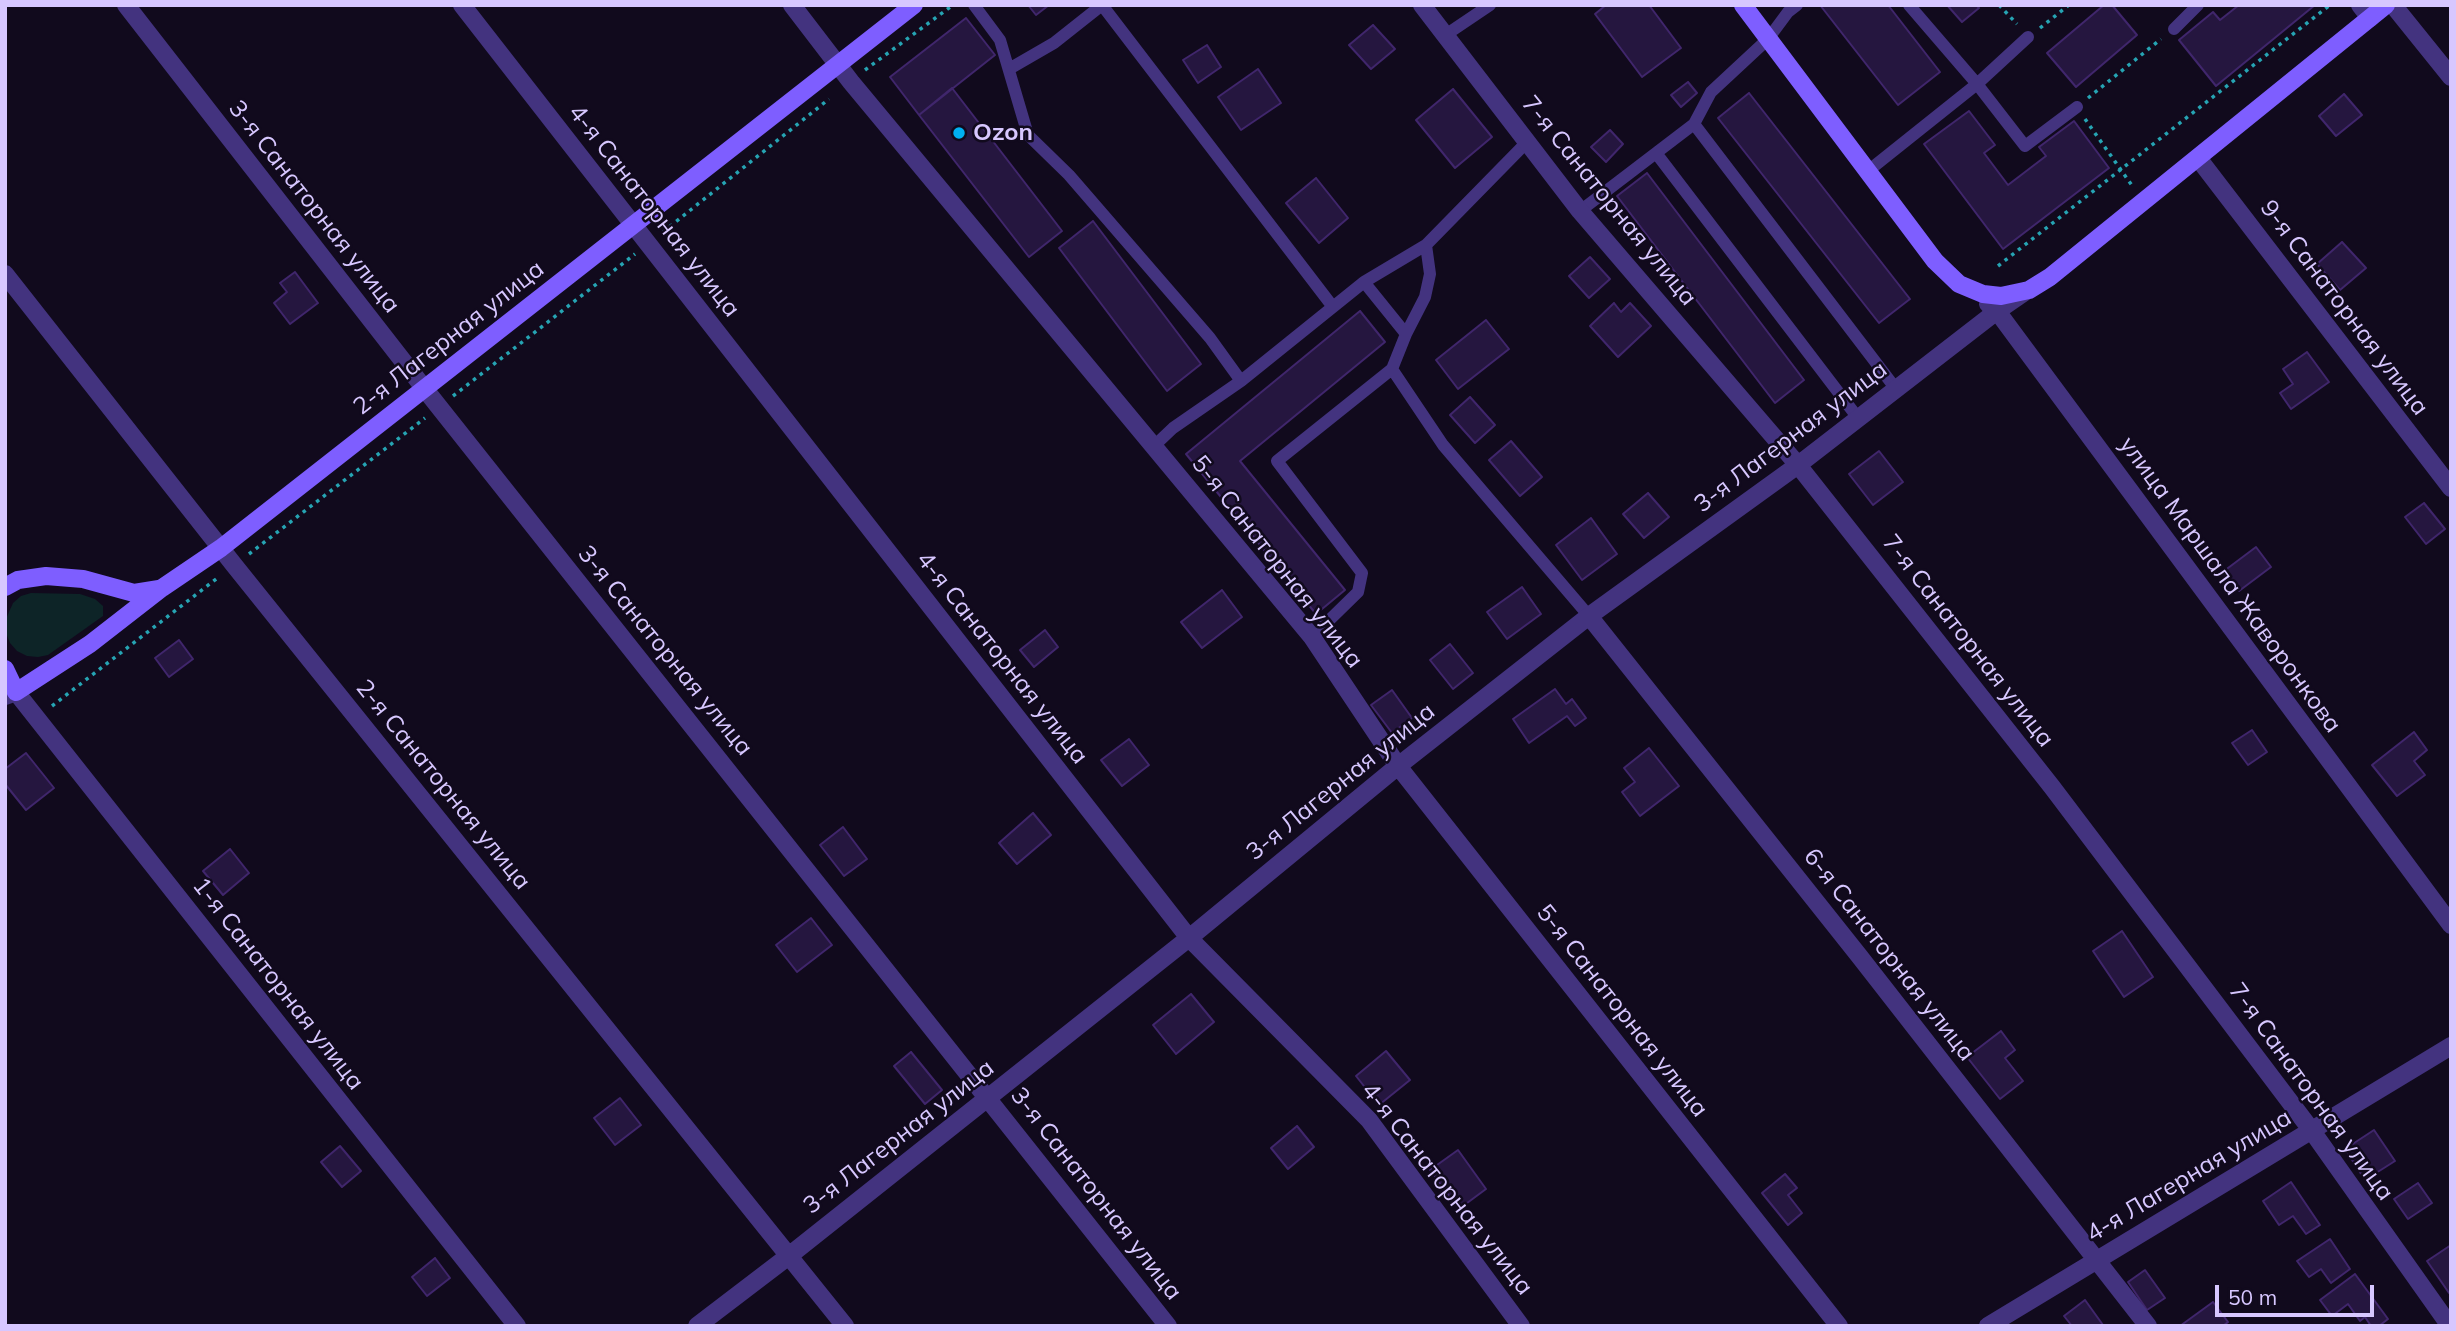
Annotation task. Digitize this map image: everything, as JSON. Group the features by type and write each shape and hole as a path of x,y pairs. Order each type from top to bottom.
{"street":[{"name":"3-я Санаторная улица","path":"126,5 424,388 1168,1326"},
{"name":"4-я Санаторная улица","path":"462,5 1189,938 1369,1120 1521,1326"},
{"name":"5-я Санаторная улица","path":"792,5 850,82 1312,637 1398,766 1839,1326"},
{"name":"2-я Лагерная улица","path":"11,694 90,644 162,588 222,548 914,5"},
{"name":"7-я Санаторная улица","path":"1422,5 1580,211 1798,465 2052,787 2312,1131 2450,1326"},
{"path":"1743,5 1868,171"},
{"name":"3-я Лагерная улица","path":"696,1326 790,1255 1189,938 1398,766 1589,616 1798,465 1997,311 2050,277 2198,158 2365,12 2386,5"},
{"path":"2393,5 2451,77"},
{"name":"9-я Санаторная улица","path":"2198,158 2451,488"},
{"name":"3-я Лагерная улица","path":"1868,171 1935,261 1959,284 1992,296 2011,296 2026,291"},
{"name":"2-я Санаторная улица","path":"5,274 234,565 845,1326"},
{"name":"улица Маршала Жаворонкова","path":"1959,284 1997,311 2451,925"},
{"path":"5,587 18,580 46,576 83,579 134,593 162,588"},
{"name":"6-я Санаторная улица","path":"1589,616 2148,1326"},
{"path":"5,660 26,671 42,671 58,665"},
{"name":"1-я Санаторная улица","path":"5,669 11,694 36,718 517,1326"},
{"name":"4-я Лагерная улица","path":"1988,1326 2451,1046"}],"lane":[{"path":"974,5 1000,40 1028,135 1069,175 1210,338 1241,381"},
{"path":"1009,69 1054,43 1102,5 1333,307"},
{"path":"1444,36 1490,5"},
{"path":"1580,211 1694,124 1711,92 1768,39 1788,12 1797,5"},
{"path":"1909,5 2025,146 2077,107"},
{"path":"2174,29 2198,5"},
{"path":"1868,171 1976,84 2028,37"},
{"path":"1694,124 1896,389"},
{"path":"1153,447 1173,428 1241,381 1364,282 1426,245 1527,142"},
{"path":"1656,153 1858,418"},
{"path":"1312,637 1358,592 1362,573 1277,461 1392,369 1425,297 1430,274 1426,245"},
{"path":"1364,282 1406,334"},
{"path":"1392,369 1443,446 1589,616"}],"path":[{"path":"36,718 648,244 850,82 953,5"},
{"path":"1998,266 2330,5"},
{"path":"2143,200 2077,107 2174,29"}],"green space":[{"path":"31,593 80,594 95,599 103,606 103,616 48,655 27,656 17,651 10,643 5,621 13,603 21,596"}],"building":[{"path":"1028,5 1049,5 1036,15"},
{"path":"1606,5 1649,5 1681,48 1642,77 1595,14"},
{"path":"1820,5 1888,5 1940,72 1898,105"},
{"path":"1947,5 1976,5 1979,8 1962,22"},
{"path":"2104,5 2112,5 2137,35 2076,87 2047,53"},
{"path":"2239,5 2315,5 2216,86 2179,40 2213,12 2220,20"},
{"path":"966,18 995,55 919,115 890,77"},
{"path":"1373,25 1395,49 1371,69 1349,45"},
{"path":"1207,45 1221,67 1198,83 1183,60"},
{"path":"1258,69 1281,103 1241,130 1218,97"},
{"path":"1688,82 1697,93 1681,107 1671,95"},
{"path":"952,88 1062,231 1029,257 919,115"},
{"path":"1453,89 1492,137 1455,168 1416,120"},
{"path":"1749,93 1910,299 1879,323 1718,118"},
{"path":"2344,94 2362,115 2336,136 2319,116"},
{"path":"1969,111 1995,145 1984,153 2008,185 2046,156 2039,147 2074,121 2109,168 2003,249 1924,144"},
{"path":"1610,130 1623,144 1606,162 1591,147"},
{"path":"1647,173 1804,380 1775,403 1617,196"},
{"path":"1316,178 1348,218 1319,243 1286,203"},
{"path":"1093,221 1201,364 1167,391 1059,248"},
{"path":"2342,242 2366,268 2340,290 2317,264"},
{"path":"1590,257 1610,279 1589,298 1569,276"},
{"path":"295,272 318,303 290,324 274,303 287,292 280,283"},
{"path":"1614,303 1621,312 1630,303 1651,326 1618,357 1590,326"},
{"path":"1360,311 1385,342 1240,461 1345,590 1316,614 1186,454"},
{"path":"1486,320 1509,349 1458,389 1436,360"},
{"path":"2307,352 2329,382 2291,409 2280,393 2293,384 2283,369"},
{"path":"1470,397 1495,425 1475,443 1450,415"},
{"path":"1511,441 1542,477 1520,496 1489,460"},
{"path":"1879,451 1903,482 1873,505 1849,474"},
{"path":"1648,493 1669,517 1644,538 1623,514"},
{"path":"2424,503 2445,529 2426,544 2405,517"},
{"path":"1591,518 1617,554 1582,580 1556,545"},
{"path":"2256,547 2271,567 2239,591 2224,571"},
{"path":"1522,587 1541,614 1507,639 1487,612"},
{"path":"1222,590 1242,617 1202,648 1181,622"},
{"path":"1045,630 1058,647 1034,667 1020,650"},
{"path":"179,640 193,659 169,677 155,658"},
{"path":"1450,644 1473,673 1453,689 1430,660"},
{"path":"1555,689 1566,704 1572,699 1586,718 1575,726 1567,716 1529,743 1513,719"},
{"path":"1392,690 1412,718 1392,733 1371,705"},
{"path":"2252,730 2267,752 2248,765 2232,743"},
{"path":"2414,732 2427,750 2414,761 2425,775 2397,796 2372,765"},
{"path":"1129,739 1149,765 1122,786 1101,760"},
{"path":"1649,748 1679,786 1640,816 1622,792 1635,782 1624,768"},
{"path":"26,753 54,788 26,810 5,784 5,769"},
{"path":"1033,813 1051,835 1017,864 999,843"},
{"path":"843,827 867,859 844,876 820,845"},
{"path":"230,849 249,873 223,895 203,871"},
{"path":"811,918 832,945 797,972 776,945"},
{"path":"2122,931 2153,977 2124,997 2093,951"},
{"path":"1191,994 1214,1022 1176,1054 1153,1025"},
{"path":"2001,1031 2015,1050 2005,1058 2023,1081 2000,1099 1967,1057"},
{"path":"1386,1051 1410,1080 1379,1105 1356,1076"},
{"path":"911,1052 942,1090 925,1104 894,1066"},
{"path":"620,1098 641,1125 615,1145 594,1118"},
{"path":"1297,1126 1314,1147 1288,1169 1271,1148"},
{"path":"2374,1130 2395,1161 2365,1180 2345,1149"},
{"path":"340,1146 361,1171 342,1187 321,1162"},
{"path":"1458,1150 1486,1189 1459,1209 1430,1170"},
{"path":"1785,1174 1797,1188 1788,1195 1802,1213 1788,1225 1762,1193"},
{"path":"2291,1182 2320,1225 2306,1234 2293,1216 2279,1225 2263,1201"},
{"path":"2418,1183 2432,1203 2408,1219 2394,1199"},
{"path":"2330,1239 2350,1269 2331,1283 2321,1269 2309,1277 2297,1261"},
{"path":"2451,1245 2451,1292 2449,1293 2427,1261"},
{"path":"435,1258 450,1278 427,1296 412,1277"},
{"path":"2145,1270 2165,1298 2147,1310 2128,1282"},
{"path":"2355,1274 2388,1319 2379,1326 2371,1326 2365,1317 2360,1321 2348,1304 2332,1316 2320,1300"},
{"path":"2085,1300 2103,1325 2072,1326 2064,1316"},
{"path":"2213,1302 2228,1322 2223,1326 2180,1326"}],"place":[{"name":"Ozon","path":"959,133"}]}
